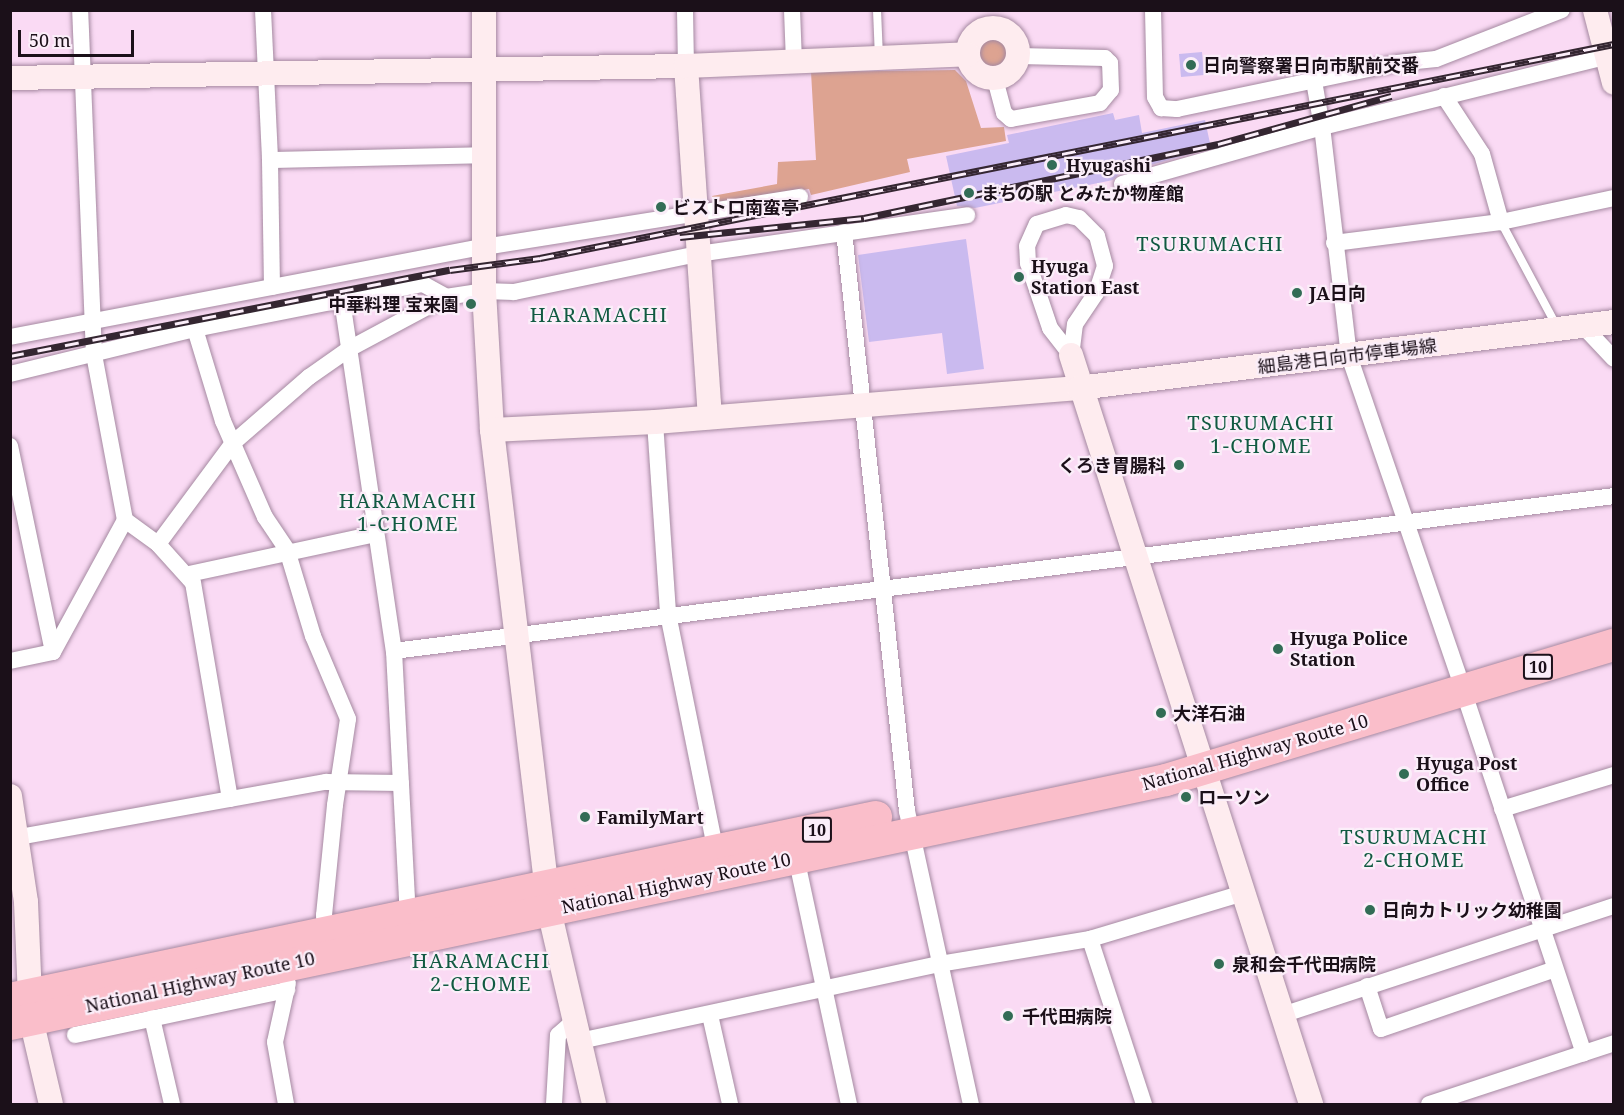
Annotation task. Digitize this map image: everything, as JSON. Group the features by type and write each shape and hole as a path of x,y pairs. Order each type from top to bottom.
{"highway":[{"name":"National Highway Route 10","path":"1460,682 1614,624"},
{"name":"National Highway Route 10","path":"20,1009 287,976 548,898 716,851 909,821 1200,761 1460,682 1614,645"},
{"name":"National Highway Route 10","path":"20,1009 326,930 408,914 548,898 796,857 909,821"}],"street":[{"path":"10,661 53,652 125,520 94,355 80,10"},
{"path":"263,10 264,71 270,160 272,287"},
{"path":"484,10 484,291 492,430 548,898 594,1104"},
{"path":"685,10 695,213 710,417"},
{"path":"792,10 794,61"},
{"path":"1153,10 1155,97 1161,108 1178,109 1436,59 1562,10"},
{"path":"1595,10 1610,56 1614,83"},
{"path":"995,79 1011,71 1019,56 1012,36 993,19 978,32 968,54 974,69 995,79 1004,113 1011,119 1100,103 1112,90 1110,63 1105,58 1019,56"},
{"path":"10,78 81,74 687,66 968,54"},
{"path":"1122,184 1322,127 1610,56"},
{"path":"1314,81 1322,127 1349,356 1584,1053"},
{"path":"1444,96 1482,154 1501,222"},
{"path":"270,160 483,155"},
{"path":"10,337 484,248 800,197"},
{"path":"1334,243 1501,222 1614,198"},
{"path":"158,544 233,443 309,376 350,349 446,297 484,291 514,292 698,254 967,215"},
{"path":"1071,355 1050,328 1028,263 1027,246 1037,224 1066,215 1079,218 1097,236 1104,266 1096,293 1075,324 1071,355 1080,388 1311,1104"},
{"path":"844,232 909,821 971,1104"},
{"path":"10,374 195,329 423,284 446,297"},
{"path":"342,300 394,651 408,914"},
{"name":"細島港日向市停車場線","path":"492,430 655,422 1080,388 1614,322"},
{"path":"1583,326 1614,359"},
{"path":"195,329 233,443 265,517 287,550 313,636 348,719 324,915 326,930"},
{"path":"655,422 669,614 716,851"},
{"path":"10,446 53,652"},
{"path":"394,651 515,637 669,614 1135,559 1614,496"},
{"path":"125,520 158,544 189,574 230,800"},
{"path":"189,574 287,550 375,534"},
{"path":"1502,809 1614,775"},
{"path":"20,837 339,782 401,783"},
{"path":"10,796 20,837 20,1009 51,1104"},
{"path":"796,857 849,1104"},
{"path":"554,1104 556,1042 563,1027 578,1030 710,1015 939,964 1090,939 1243,892"},
{"path":"1282,1015 1614,906"},
{"path":"1090,939 1144,1104"},
{"path":"1367,986 1380,1029 1555,969"},
{"path":"75,1035 152,1018 287,976 274,1042 286,1104"},
{"path":"710,1015 730,1104"},
{"path":"152,1018 172,1104"},
{"path":"1429,1104 1614,1043"}],"lane":[{"path":"877,10 879,57"},
{"path":"1501,222 1558,330"}],"shaded area":[{"path":"994,39 1005,43 1009,54 1005,65 994,69 983,65 979,54 983,43"},
{"path":"955,70 966,81 981,128 1004,127 1006,141 907,159 910,172 811,195 809,189 714,203 712,196 777,184 778,162 816,160 811,72"}],"building":[{"name":"日向警察署日向市駅前交番","path":"1202,52 1204,75 1181,77 1179,54"},
{"path":"1113,113 1115,120 1139,115 1142,133 1205,120 1211,148 1119,174 1113,180 975,208 957,206 946,156 1009,143 1007,135"},
{"path":"966,239 984,369 947,374 942,333 869,342 858,255"}],"railway":[{"path":"10,356 450,270 540,258 1614,44"},
{"path":"680,237 864,218 1218,144 1391,96"}],"place":[{"name":"日向警察署日向市駅前交番","path":"1191,65"},
{"name":"Hyugashi","path":"1052,165"},
{"name":"まちの駅 とみたか物産館","path":"969,193"},
{"name":"ビストロ南蛮亭","path":"661,207"},
{"name":"Hyuga Station East","path":"1019,277"},
{"name":"JA日向","path":"1297,293"},
{"name":"中華料理 宝来園","path":"471,304"},
{"name":"くろき胃腸科","path":"1179,465"},
{"name":"Hyuga Police Station","path":"1278,649"},
{"name":"大洋石油","path":"1161,713"},
{"name":"Hyuga Post Office","path":"1404,774"},
{"name":"ローソン","path":"1186,797"},
{"name":"FamilyMart","path":"585,817"},
{"name":"日向カトリック幼稚園","path":"1370,910"},
{"name":"泉和会千代田病院","path":"1219,964"},
{"name":"千代田病院","path":"1008,1016"}],"district":[{"name":"TSURUMACHI","path":"1210,243"},
{"name":"HARAMACHI","path":"599,314"},
{"name":"TSURUMACHI 1-CHOME","path":"1261,434"},
{"name":"HARAMACHI 1-CHOME","path":"408,512"},
{"name":"TSURUMACHI 2-CHOME","path":"1414,848"},
{"name":"HARAMACHI 2-CHOME","path":"481,972"}]}
